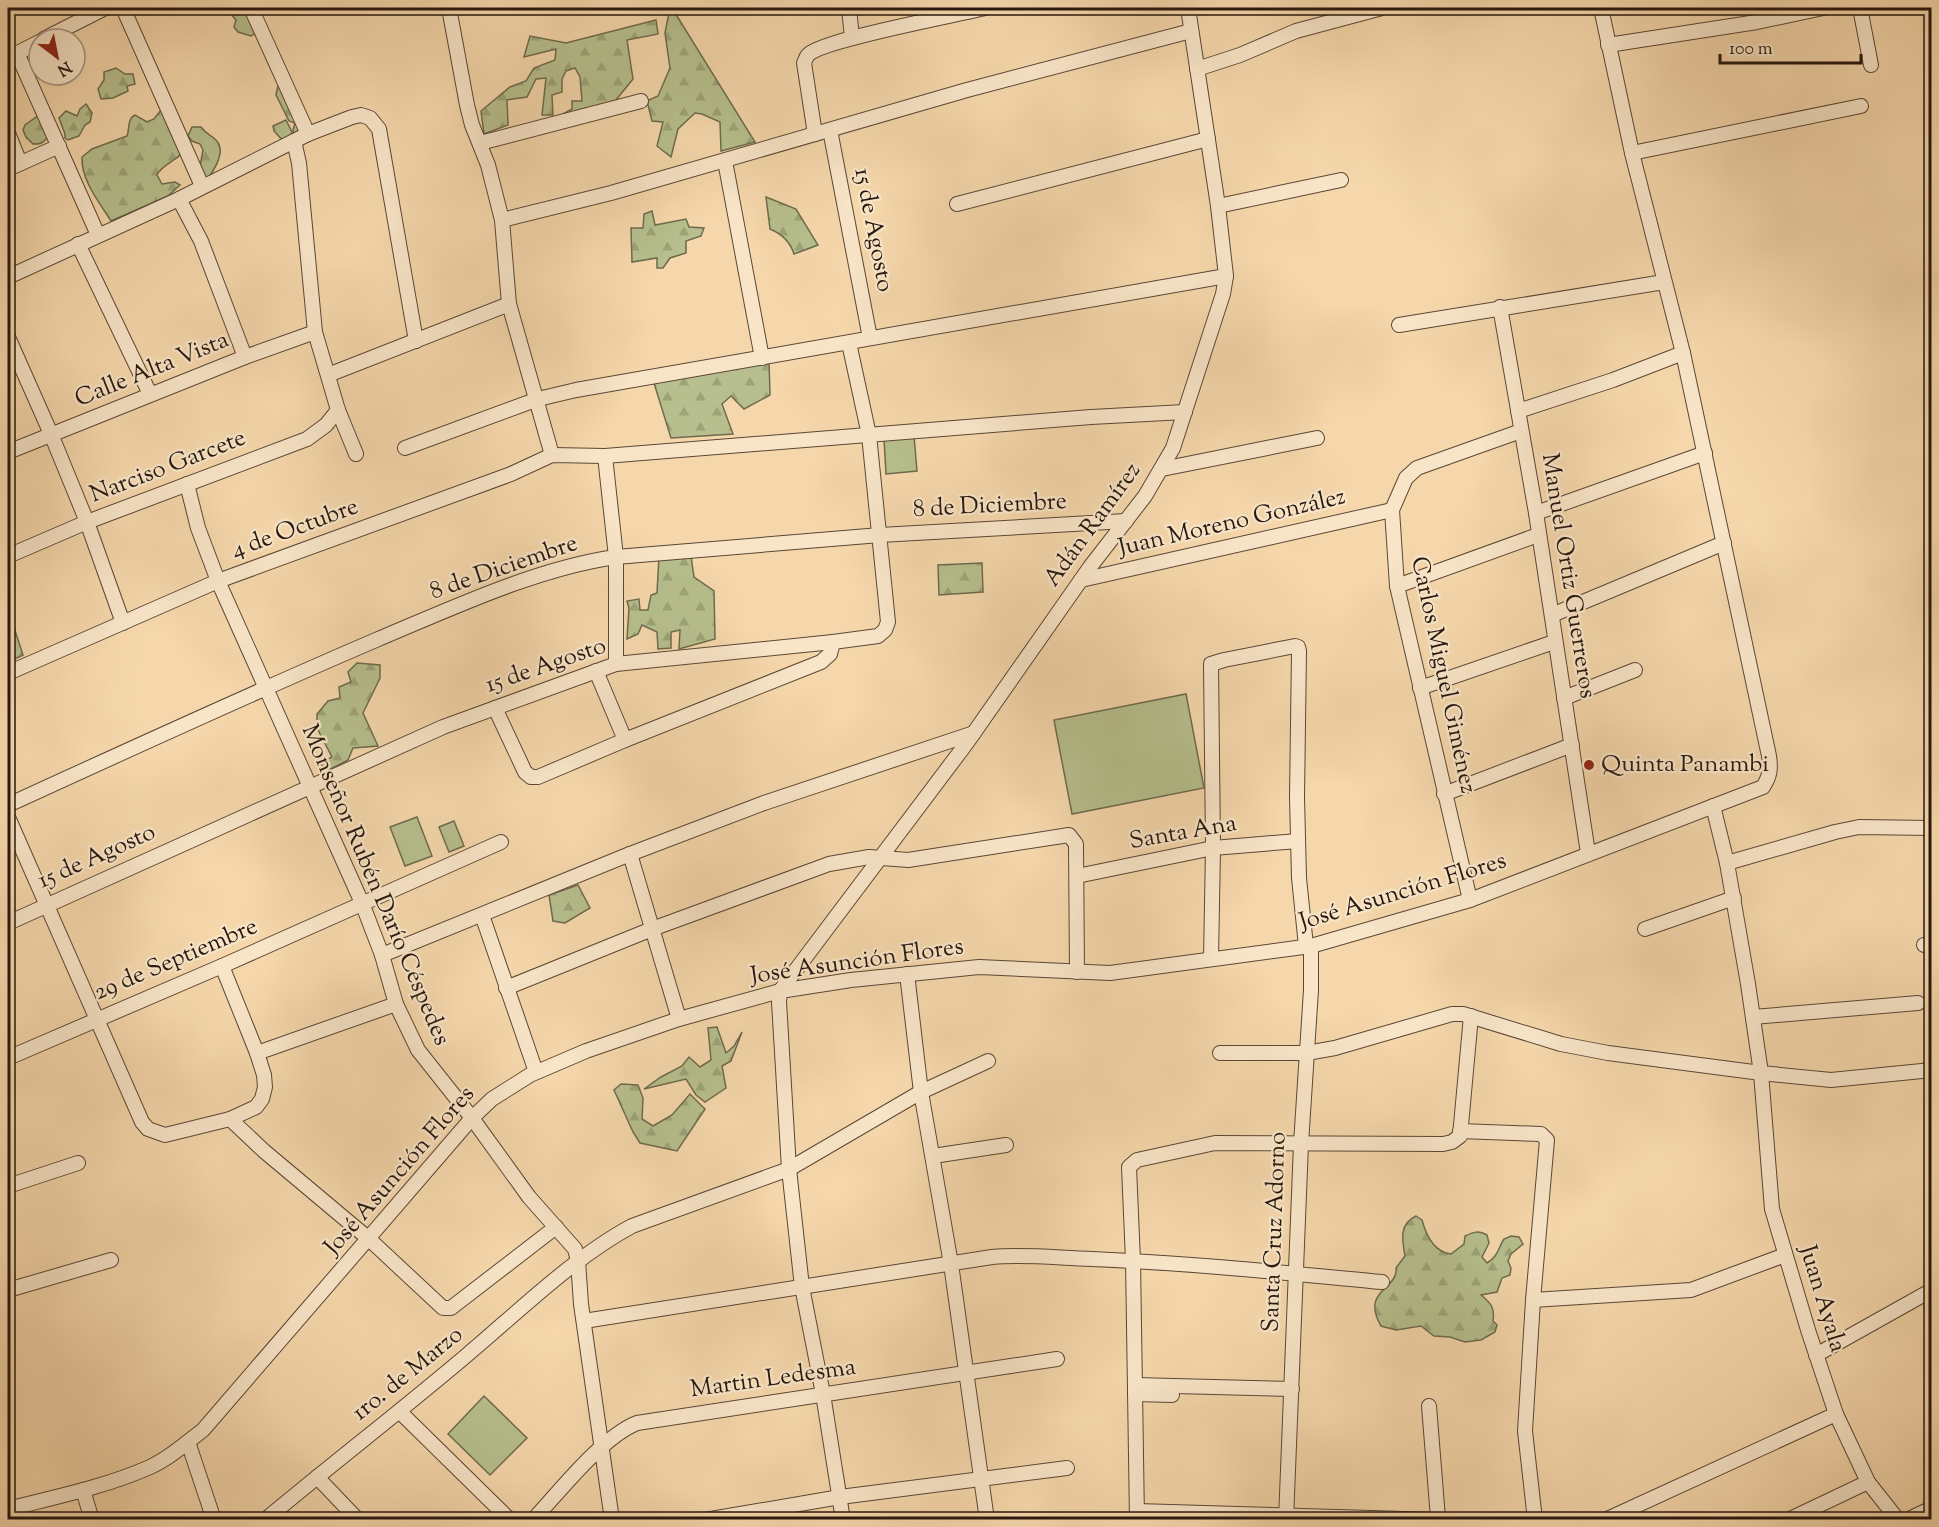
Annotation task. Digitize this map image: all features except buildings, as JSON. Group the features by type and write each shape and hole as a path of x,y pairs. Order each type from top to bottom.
{"street":[{"path":"60,27 78,14 105,8"},
{"path":"123,8 202,186"},
{"path":"251,8 308,134"},
{"path":"448,8 466,105 494,185 502,220 509,304 538,399 552,455"},
{"path":"849,8 852,38"},
{"path":"815,134 804,63 808,55 818,49 852,38 985,8"},
{"name":"Adán Ramírez","path":"780,991 975,733 1082,580 1145,496 1173,448 1223,294 1226,276 1218,206 1188,8"},
{"path":"1197,69 1240,55 1296,31 1382,8"},
{"path":"1552,615 1724,543 1683,353 1632,153 1601,8"},
{"path":"1608,45 1757,22 1823,8"},
{"path":"1860,8 1871,65"},
{"path":"502,220 611,193 967,90 1191,31"},
{"path":"27,48 12,55 59,146 98,235"},
{"path":"480,143 641,101"},
{"path":"1632,153 1861,106"},
{"path":"8,278 179,199 308,134 361,115 370,118 379,129 416,341"},
{"name":"15 de Agosto","path":"830,130 870,338"},
{"path":"8,133 14,166 59,146"},
{"path":"957,204 1208,139"},
{"path":"294,141 299,163 315,332 338,410 356,454"},
{"path":"725,161 762,358"},
{"path":"1218,206 1341,180"},
{"path":"179,199 201,241 245,357"},
{"path":"78,244 150,394"},
{"path":"405,448 538,399 576,390 1226,276"},
{"path":"1399,325 1664,282"},
{"path":"328,375 509,304"},
{"name":"Manuel Ortiz Guerreros","path":"1500,307 1536,513 1588,853"},
{"name":"Calle Alta Vista","path":"8,452 150,394 315,332"},
{"path":"8,337 87,522 123,623"},
{"name":"15 de Agosto","path":"8,922 442,727 616,664 878,636 885,630 888,622 880,535 869,435 849,343"},
{"path":"1518,411 1613,380 1683,353"},
{"name":"Narciso Garcete","path":"8,556 87,522 306,439 326,425 338,410"},
{"name":"4 de Octubre","path":"8,673 218,581 511,474 552,455 605,456 1091,417 1185,412"},
{"name":"Carlos Miguel Giménez","path":"1470,900 1397,586 1392,510 1406,478 1417,468 1521,431"},
{"path":"1162,469 1317,438"},
{"path":"1536,513 1705,453"},
{"path":"605,456 616,557 616,664"},
{"name":"Monseñor Rubén Darío Céspedes","path":"187,484 198,528 218,581 362,903 382,955 396,1004 422,1056 472,1118 529,1197 575,1249 612,1520"},
{"name":"Juan Moreno González","path":"1082,580 1392,510"},
{"name":"8 de Diciembre","path":"8,805 266,687 516,583 573,565 616,557 880,535 1126,521"},
{"path":"1397,586 1538,535"},
{"name":"José Asunción Flores","path":"8,1509 83,1490 151,1466 188,1442 217,1416 472,1118 492,1099 536,1072 586,1051 679,1019 780,991 979,967 1110,973 1308,946 1470,900 1763,787 1769,778 1771,768 1724,543"},
{"path":"495,708 525,772 531,777 538,777 821,662 830,654 832,642"},
{"path":"1420,688 1554,642"},
{"name":"Santa Cruz Adorno","path":"1213,848 1211,664 1298,647 1298,841 1299,878 1308,946 1307,1053 1301,1144 1286,1517"},
{"path":"1564,698 1635,670"},
{"path":"596,671 625,740"},
{"path":"382,955 630,854 764,803 975,733"},
{"path":"1444,794 1572,745"},
{"name":"Juan Ayala","path":"1713,806 1734,898 1753,1017 1761,1073 1772,1209 1836,1414 1868,1482 1898,1520"},
{"path":"8,817 142,1122 148,1129 165,1135 230,1119 256,1107 262,1099 265,1087 264,1076 222,966"},
{"path":"1727,863 1859,827 1932,828"},
{"path":"506,988 652,928 828,864 858,858 918,859 1069,835 1076,844 1077,972"},
{"name":"Santa Ana","path":"1077,876 1213,848 1298,841"},
{"name":"29 de Septiembre","path":"8,1058 501,842"},
{"path":"1210,959 1213,848"},
{"path":"630,854 679,1019"},
{"path":"1645,928 1734,898"},
{"path":"482,915 536,1072"},
{"path":"907,974 921,1092 951,1264 987,1520"},
{"path":"780,991 789,1169 802,1287 823,1394 843,1520"},
{"path":"1753,1017 1918,1003"},
{"path":"257,1053 396,1004"},
{"path":"1220,1053 1307,1053 1335,1048 1452,1014 1471,1017 1562,1044 1608,1053 1761,1073 1831,1080 1932,1070"},
{"path":"1429,1406 1438,1519 1137,1515 1133,1261 1129,1167 1132,1162 1147,1157 1215,1143 1443,1144 1452,1142 1460,1136 1471,1017"},
{"name":"1ro. de Marzo","path":"265,1520 400,1412 578,1261 616,1235 632,1226 789,1169 921,1092 988,1061"},
{"path":"230,1119 264,1151 369,1239 443,1308 447,1309 556,1227"},
{"path":"1460,1131 1540,1134 1547,1140 1533,1300 1525,1431 1534,1520"},
{"path":"933,1156 1006,1146"},
{"path":"8,1186 78,1163"},
{"path":"584,1321 1021,1254 1382,1282"},
{"path":"1533,1300 1691,1290 1785,1255"},
{"path":"8,1290 111,1260"},
{"path":"1816,1355 1932,1290"},
{"name":"Martin Ledesma","path":"533,1520 622,1429 652,1419 1057,1359"},
{"path":"1135,1390 1292,1394"},
{"path":"400,1412 510,1520"},
{"path":"1605,1520 1836,1414"},
{"path":"188,1442 214,1520"},
{"path":"705,1520 840,1497 1067,1468"},
{"path":"317,1477 358,1520"},
{"path":"1788,1520 1868,1482"},
{"path":"83,1490 92,1520"},
{"path":"1907,1520 1932,1508"}],"green space":[{"path":"226,8 247,8 257,32 251,36 238,32 234,27 236,20"},
{"path":"670,8 755,142 721,151 720,122 695,113 678,129 671,157 657,146 663,122 652,121 647,101 658,96 670,68 665,33"},
{"path":"656,20 658,34 627,40 633,79 611,106 547,123 572,109 572,101 582,101 580,77 575,68 566,71 562,79 562,92 552,95 553,115 542,115 546,78 536,79 527,97 507,100 508,125 484,134 481,111 510,87 526,81 534,68 555,60 556,49 524,57 530,36 566,43"},
{"path":"116,68 125,74 133,74 135,84 127,86 128,91 113,98 101,99 98,89 104,80 104,72"},
{"path":"283,83 302,112 299,133 294,135 295,123 289,121 276,95 278,86"},
{"path":"86,104 92,113 90,122 85,125 79,136 68,140 65,138 59,118 66,111 77,116"},
{"path":"161,110 175,119 180,155 161,169 157,175 162,184 175,182 180,185 168,196 111,221 84,174 82,157 92,149 127,136 130,121 135,115 147,122 154,119"},
{"path":"39,115 50,132 44,141 33,144 23,130 25,125"},
{"path":"286,120 292,132 290,138 283,141 274,131 273,126"},
{"path":"192,127 201,127 219,144 220,155 207,180 198,177 203,150 200,144 192,141 188,136"},
{"path":"766,197 796,209 818,245 794,254 785,239 770,229"},
{"path":"652,211 655,225 686,219 689,227 704,228 701,236 686,241 686,253 670,258 663,268 657,268 657,258 632,262 631,228 643,228 644,214"},
{"path":"769,360 770,395 744,409 731,396 722,404 733,434 671,438 654,383"},
{"path":"914,436 917,471 886,474 884,439"},
{"path":"659,556 691,556 694,577 714,591 715,639 679,649 680,630 671,632 671,648 658,649 657,632 642,625 638,634 627,639 629,608 627,601 639,599 640,610 648,610 651,595 657,593"},
{"path":"982,563 983,592 939,595 938,565"},
{"path":"8,617 11,618 23,655 8,662"},
{"path":"357,663 380,665 380,678 363,713 378,746 353,748 348,760 325,772 321,763 332,757 317,728 317,714 328,701 340,698 339,687 351,682 348,672"},
{"path":"1186,694 1204,788 1072,814 1054,720"},
{"path":"417,817 432,856 405,866 390,827"},
{"path":"454,821 464,846 449,852 439,827"},
{"path":"578,885 590,908 565,923 553,921 549,895"},
{"path":"717,1027 726,1053 734,1046 742,1032 731,1061 722,1066 726,1088 705,1102 696,1095 686,1079 644,1089 682,1066 689,1057 700,1067 711,1060 708,1028"},
{"path":"621,1084 638,1085 643,1098 642,1119 653,1126 672,1115 690,1094 705,1109 677,1151 640,1143 614,1090"},
{"path":"1416,1216 1422,1220 1435,1246 1445,1253 1451,1254 1464,1244 1465,1236 1484,1233 1489,1243 1482,1257 1487,1263 1496,1255 1504,1239 1511,1236 1519,1237 1523,1244 1511,1254 1508,1261 1511,1268 1510,1275 1502,1278 1497,1292 1481,1295 1493,1309 1493,1321 1497,1325 1495,1332 1481,1340 1465,1342 1450,1337 1434,1336 1421,1326 1396,1330 1381,1326 1376,1314 1377,1297 1392,1281 1396,1268 1405,1256 1404,1228"},
{"path":"484,1396 527,1438 490,1475 448,1434"}],"place":[{"name":"Quinta Panambi","path":"1589,765"}]}
